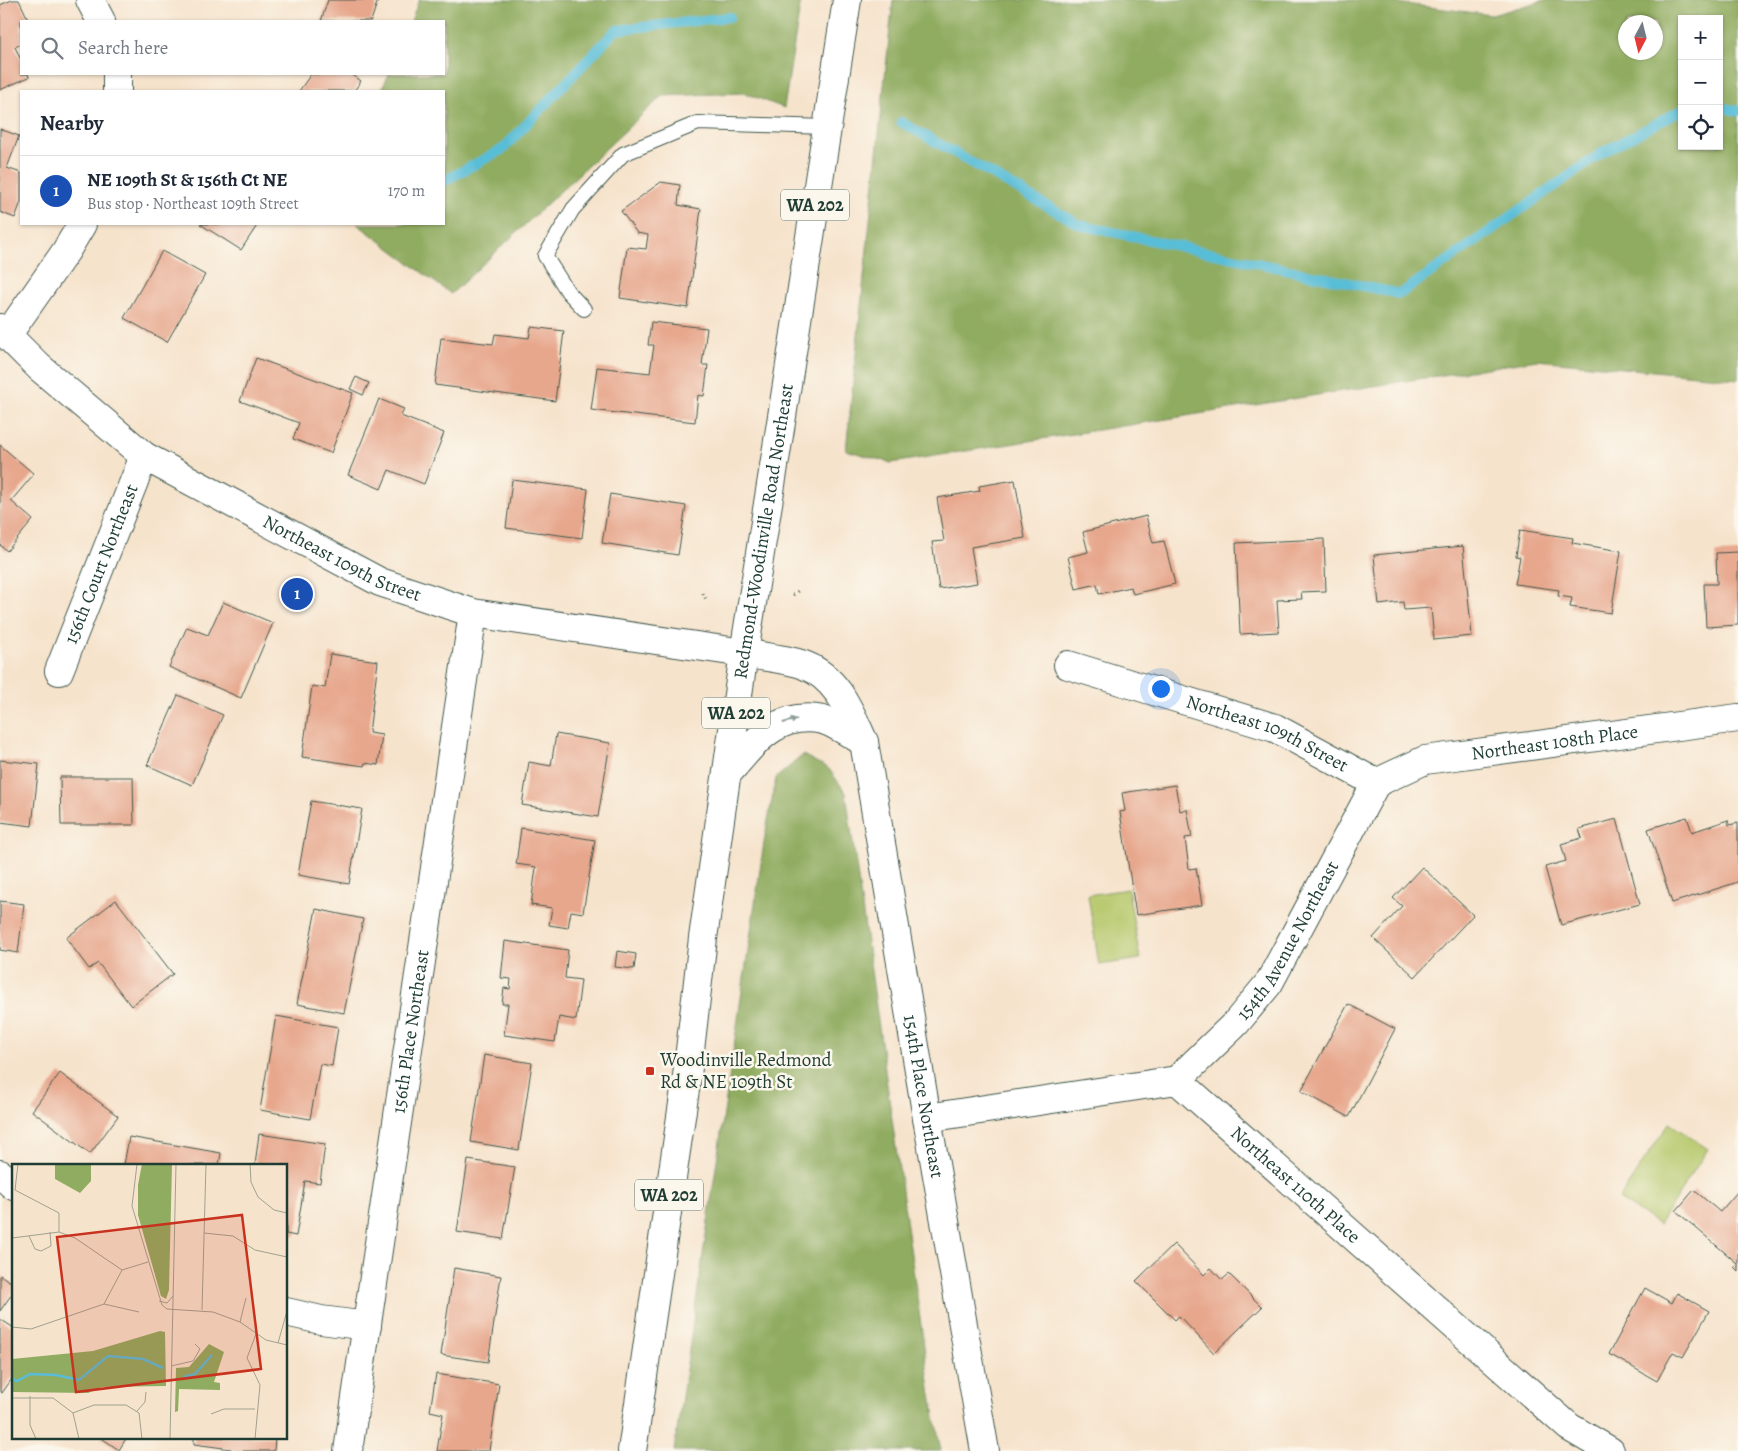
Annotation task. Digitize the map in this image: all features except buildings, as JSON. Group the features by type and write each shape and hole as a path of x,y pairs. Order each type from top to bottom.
{"street":[{"path":"90,0 100,20"},
{"name":"Redmond-Woodinville Road Northeast","path":"632,1451 685,1086 703,938 744,654 784,410 847,0"},
{"path":"117,75 117,90"},
{"path":"4,331 66,252 81,225"},
{"name":"Northeast 109th Street","path":"4,331 39,367 144,456 380,582 473,613 744,654"},
{"name":"156th Court Northeast","path":"59,671 144,456"},
{"name":"156th Place Northeast","path":"348,1451 473,613"},
{"name":"154th Place Northeast","path":"744,654 804,665 826,677 846,704 864,742 927,1118 986,1451"},
{"name":"Northeast 109th Street","path":"1068,665 1275,728 1376,783"},
{"name":"Northeast 108th Place","path":"1376,783 1425,760 1738,718"},
{"path":"728,774 767,731 793,719 824,720 864,742"},
{"name":"154th Avenue Northeast","path":"1177,1080 1236,1024 1269,983 1376,783"},
{"path":"927,1118 1177,1080"},
{"name":"Northeast 110th Place","path":"1177,1080 1569,1427 1610,1451"},
{"path":"0,1174 12,1184"},
{"path":"288,1312 321,1320 367,1326"}],"lane":[{"path":"584,309 568,292 545,256 573,209 623,154 698,123 827,128"}],"path":[{"path":"793,594 800,589"},
{"path":"703,593 707,602"}],"green space":[{"path":"419,0 801,0 784,108 745,93 662,96 451,294 358,225 445,225 445,90 381,90 389,75 445,75 445,20 411,20"},
{"path":"893,0 1373,0 1492,15 1545,0 1738,0 1738,379 1537,360 891,463 846,450"},
{"path":"803,755 829,769 846,793 930,1389 941,1451 674,1451 765,836 776,778"},
{"path":"1128,889 1140,959 1099,965 1088,895"},
{"path":"1669,1123 1708,1149 1659,1225 1619,1199"}],"waterway":[{"path":"445,180 503,149 616,30 730,17"},
{"path":"1723,108 1738,111"},
{"path":"901,122 1080,225 1400,294 1603,152 1678,112"}],"place":[{"name":"NE 109th St & 156th Ct NE","path":"297,594"},
{"name":"Woodinville Redmond Rd & NE 109th St","path":"650,1071"}]}
